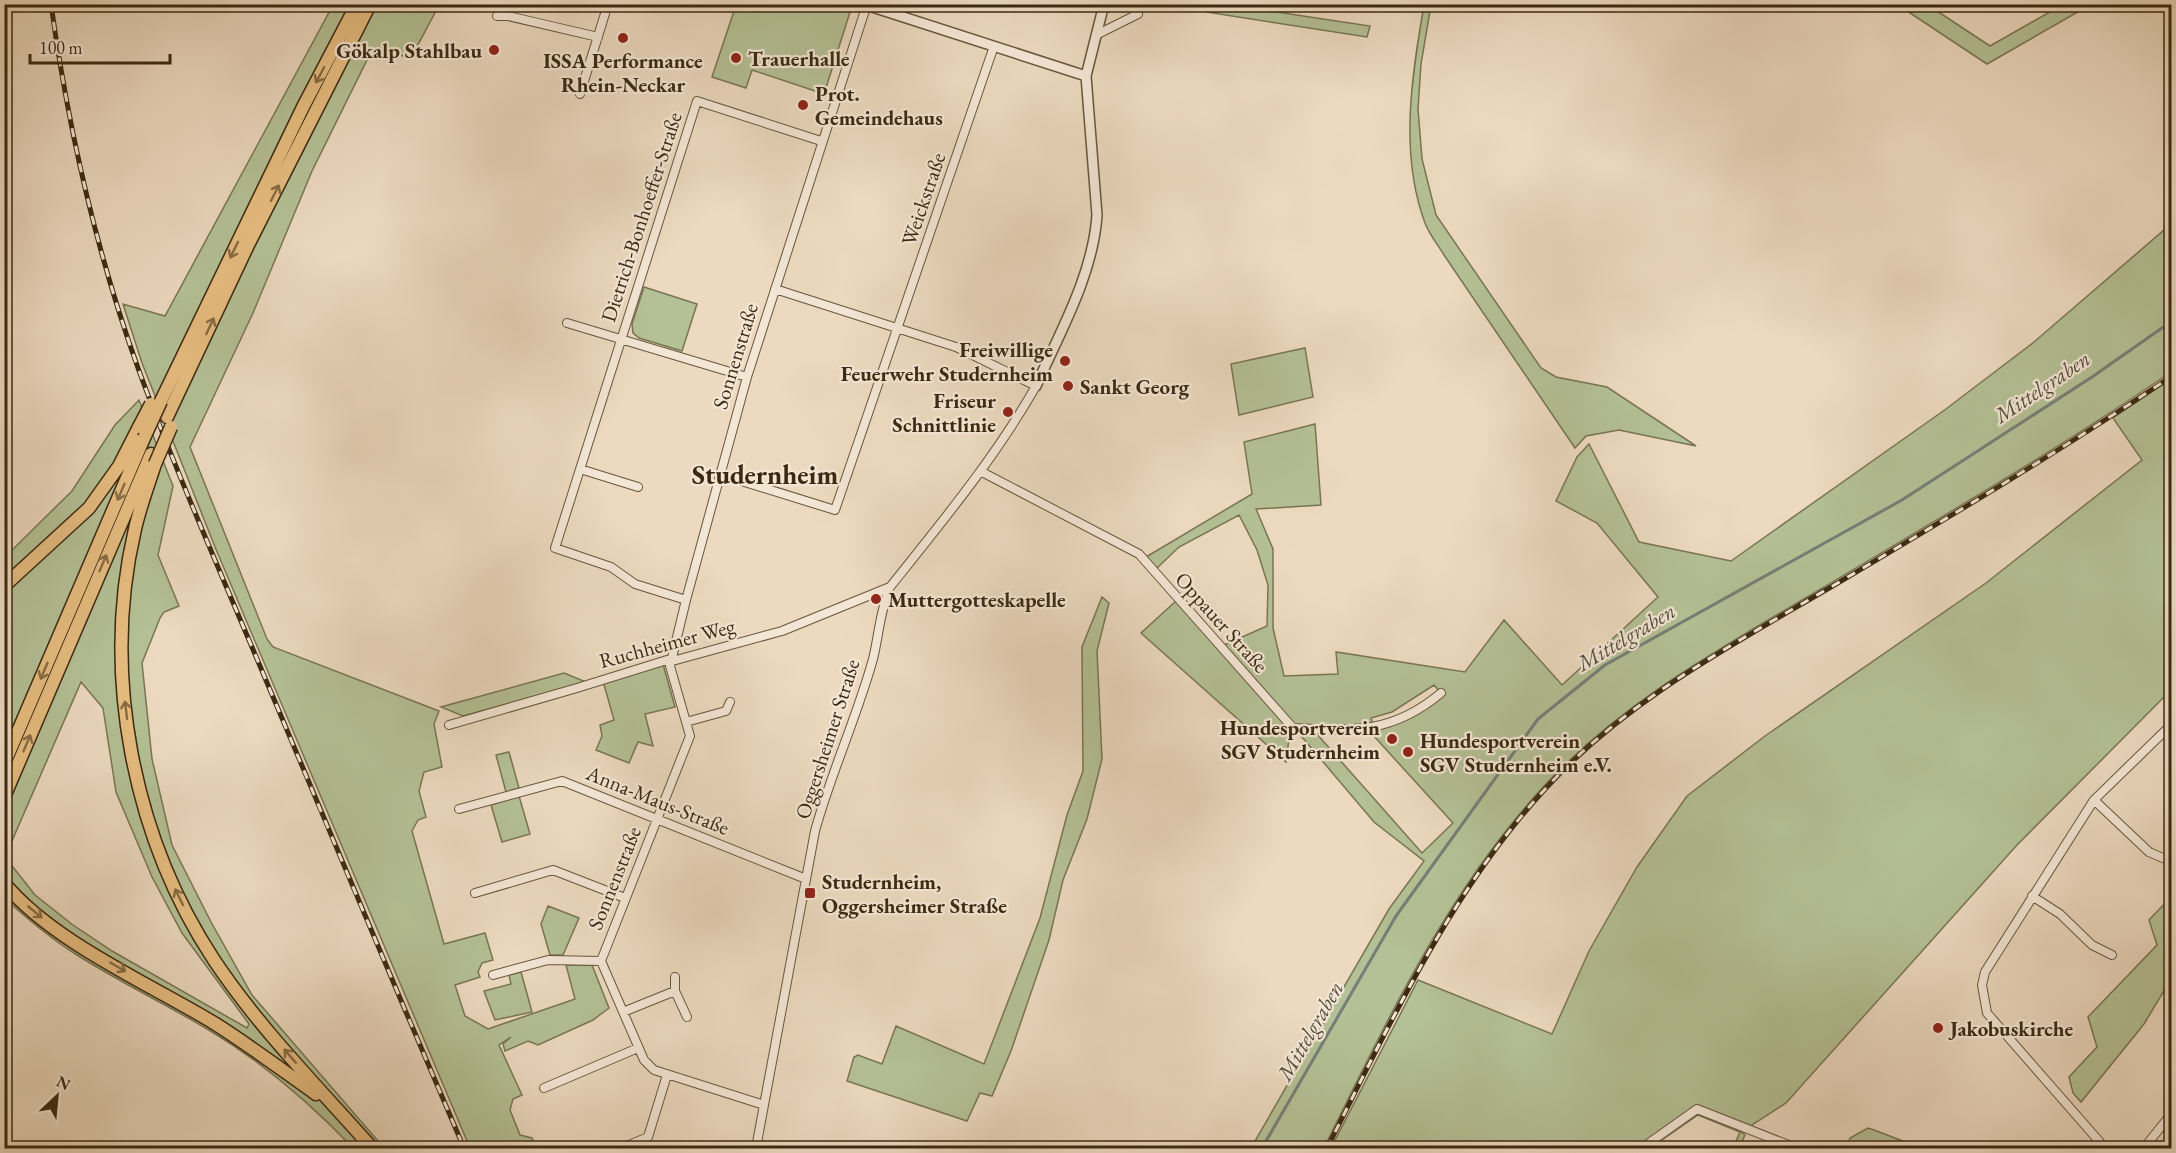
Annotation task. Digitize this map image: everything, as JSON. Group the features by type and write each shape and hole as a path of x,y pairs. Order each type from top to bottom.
{"highway":[{"path":"4,585 89,508 142,432 161,398 303,107 357,4"},
{"path":"4,797 153,459 185,379 254,235 370,4"},
{"path":"4,764 142,432"},
{"path":"153,459 133,541 126,586 122,650 123,687 132,756 146,813 166,871 214,960 257,1018 327,1101 372,1149"},
{"path":"4,883 34,912 68,937 245,1043 327,1101"}],"street":[{"path":"580,94 608,4"},
{"path":"775,289 956,347 1036,386 1084,274 1095,238 1097,215 1086,76 1104,4"},
{"path":"1096,35 1138,14 1139,4"},
{"path":"865,5 1086,76"},
{"name":"Sonnenstraße","path":"764,1105 654,1070 644,1060 638,1048 601,961 690,736 670,666 671,660 719,474 747,377 865,5"},
{"path":"497,16 508,16 598,38"},
{"name":"Weickstraße","path":"719,474 836,510 994,46"},
{"name":"Dietrich-Bonhoeffer-Straße","path":"686,600 635,584 611,567 555,548 697,101 821,141"},
{"path":"567,323 747,377"},
{"name":"Oggersheimer Straße","path":"756,1149 806,879 826,793 873,659 884,602 890,587 982,472 1017,421 1036,386"},
{"path":"580,469 638,487"},
{"name":"Oppauer Straße","path":"982,472 1138,554 1293,728 1374,728 1397,722 1441,693"},
{"name":"Ruchheimer Weg","path":"449,725 671,660 782,631 890,587"},
{"path":"686,722 726,711 730,702"},
{"path":"2105,1149 1987,1013 1982,985 1985,972 2094,800 2172,724"},
{"name":"Anna-Maus-Straße","path":"459,809 562,781 806,879"},
{"path":"2094,800 2150,852 2170,861"},
{"path":"475,892 553,870 625,898"},
{"path":"2032,896 2060,914 2092,945 2112,955"},
{"path":"493,975 548,960 601,961"},
{"path":"675,976 675,991 687,1017"},
{"path":"623,1012 675,991"},
{"path":"544,1088 638,1048"},
{"path":"622,1149 648,1137 667,1075"},
{"path":"1642,1149 1697,1109 1796,1149"},
{"path":"2144,1149 2172,1113"},
{"path":"639,1142 658,1148"}],"green space":[{"path":"1208,4 1229,5 1370,26 1367,37 1206,12"},
{"path":"333,5 439,5 411,58 373,48 312,171 253,313 190,447 267,639 273,647 439,711 434,724 442,767 424,772 419,791 426,817 418,820 412,831 444,944 485,933 493,960 482,963 478,972 480,977 455,985 465,1016 488,1029 575,999 566,965 592,965 609,1008 593,1020 538,1045 528,1041 505,1051 503,1044 511,1037 499,1045 522,1095 513,1099 510,1110 520,1135 532,1138 536,1148 470,1148 215,547 142,363 123,304 165,316"},
{"path":"736,5 835,5 851,9 824,94 752,70 746,88 712,77"},
{"path":"1424,5 1431,5 1421,64 1418,109 1422,159 1436,215 1541,368 1556,377 1607,387 1696,446 1619,430 1586,436 1575,448 1431,235 1417,196 1410,142 1412,86"},
{"path":"1898,5 1928,5 1990,46 2062,5 2090,5 1987,64"},
{"path":"2171,224 2171,372 1997,484 1710,655 1640,702 1607,728 1545,785 1510,825 1478,868 1421,959 1324,1148 1251,1148 1389,909 1424,861 1374,822 1224,645 1267,626 1268,585 1257,550 1239,515 1179,547 1156,569 1146,557 1252,494 1244,442 1315,424 1321,505 1256,509 1273,549 1273,628 1284,676 1338,674 1336,652 1465,672 1504,620 1562,685 1658,597 1597,523 1556,501 1577,457 1589,444 1639,542 1731,561 1946,409 2034,342","holes":["1434,685 1441,693 1397,722 1374,728 1371,718 1392,712","1316,733 1372,734 1453,823 1422,853"]},
{"path":"644,287 697,304 682,351 639,338 633,333 632,324"},
{"path":"1305,348 1313,397 1239,415 1231,364"},
{"path":"2171,379 2171,690 2017,845 1786,1103 1741,1132 1745,1135 1739,1148 1733,1148 1740,1132 1698,1115 1650,1148 1331,1148 1418,980 1552,1034 1589,951 1637,867 1687,796 1765,736 1986,583 2142,460 2113,418"},
{"path":"139,400 173,486 158,555 179,606 164,612 160,618 142,663 152,759 172,845 211,922 252,995 384,1148 353,1148 304,1100 232,1044 67,949 5,899 5,857 5,557 72,491 115,425","holes":["81,682 103,708 116,792 152,877 182,933 249,1024 247,1028 112,951 73,925 35,895 5,857"]},
{"path":"1102,597 1109,603 1097,651 1102,759 1087,819 1063,880 1049,940 1011,1051 992,1096 980,1093 967,1121 847,1081 854,1057 858,1055 882,1064 896,1026 984,1064 1040,918 1067,815 1083,771 1082,647"},
{"path":"1176,601 1290,730 1286,762 1141,633"},
{"path":"663,664 675,707 645,714 653,746 638,742 629,763 596,750 602,736 600,725 614,720 603,681"},
{"path":"564,673 586,682 463,716 441,707"},
{"path":"509,752 519,788 506,792 496,755"},
{"path":"519,796 530,834 502,842 491,805"},
{"path":"2171,897 2171,979 2144,1024 2081,1102 2073,1093 2069,1077 2097,1047 2088,1017 2157,945 2149,920"},
{"path":"548,906 579,918 563,955 550,955 541,924"},
{"path":"521,972 532,1012 495,1020 484,991 511,984 509,975"},
{"path":"1868,1128 1921,1148 1846,1148 1850,1138"}],"waterway":[{"name":"Mittelgraben","path":"1262,1148 1396,916 1538,719 1605,665 1902,500 2092,377 2172,321"}],"railway":[{"path":"51,4 66,96 85,188 109,279 138,368 201,527 464,1148"},
{"path":"1327,1148 1399,1006 1452,914 1481,869 1513,827 1578,755 1647,700 1721,651 2005,483 2172,376"}],"place":[{"name":"ISSA Performance Rhein-Neckar","path":"623,38"},
{"name":"Gökalp Stahlbau","path":"494,50"},
{"name":"Trauerhalle","path":"736,58"},
{"name":"Prot. Gemeindehaus","path":"803,105"},
{"name":"Freiwillige Feuerwehr Studernheim","path":"1065,361"},
{"name":"Sankt Georg","path":"1068,386"},
{"name":"Friseur Schnittlinie","path":"1008,412"},
{"name":"Muttergotteskapelle","path":"876,599"},
{"name":"Hundesportverein SGV Studernheim","path":"1392,739"},
{"name":"Hundesportverein SGV Studernheim e.V.","path":"1408,752"},
{"name":"Studernheim, Oggersheimer Straße","path":"810,893"},
{"name":"Jakobuskirche","path":"1938,1028"}],"district":[{"name":"Studernheim","path":"765,474"}]}
